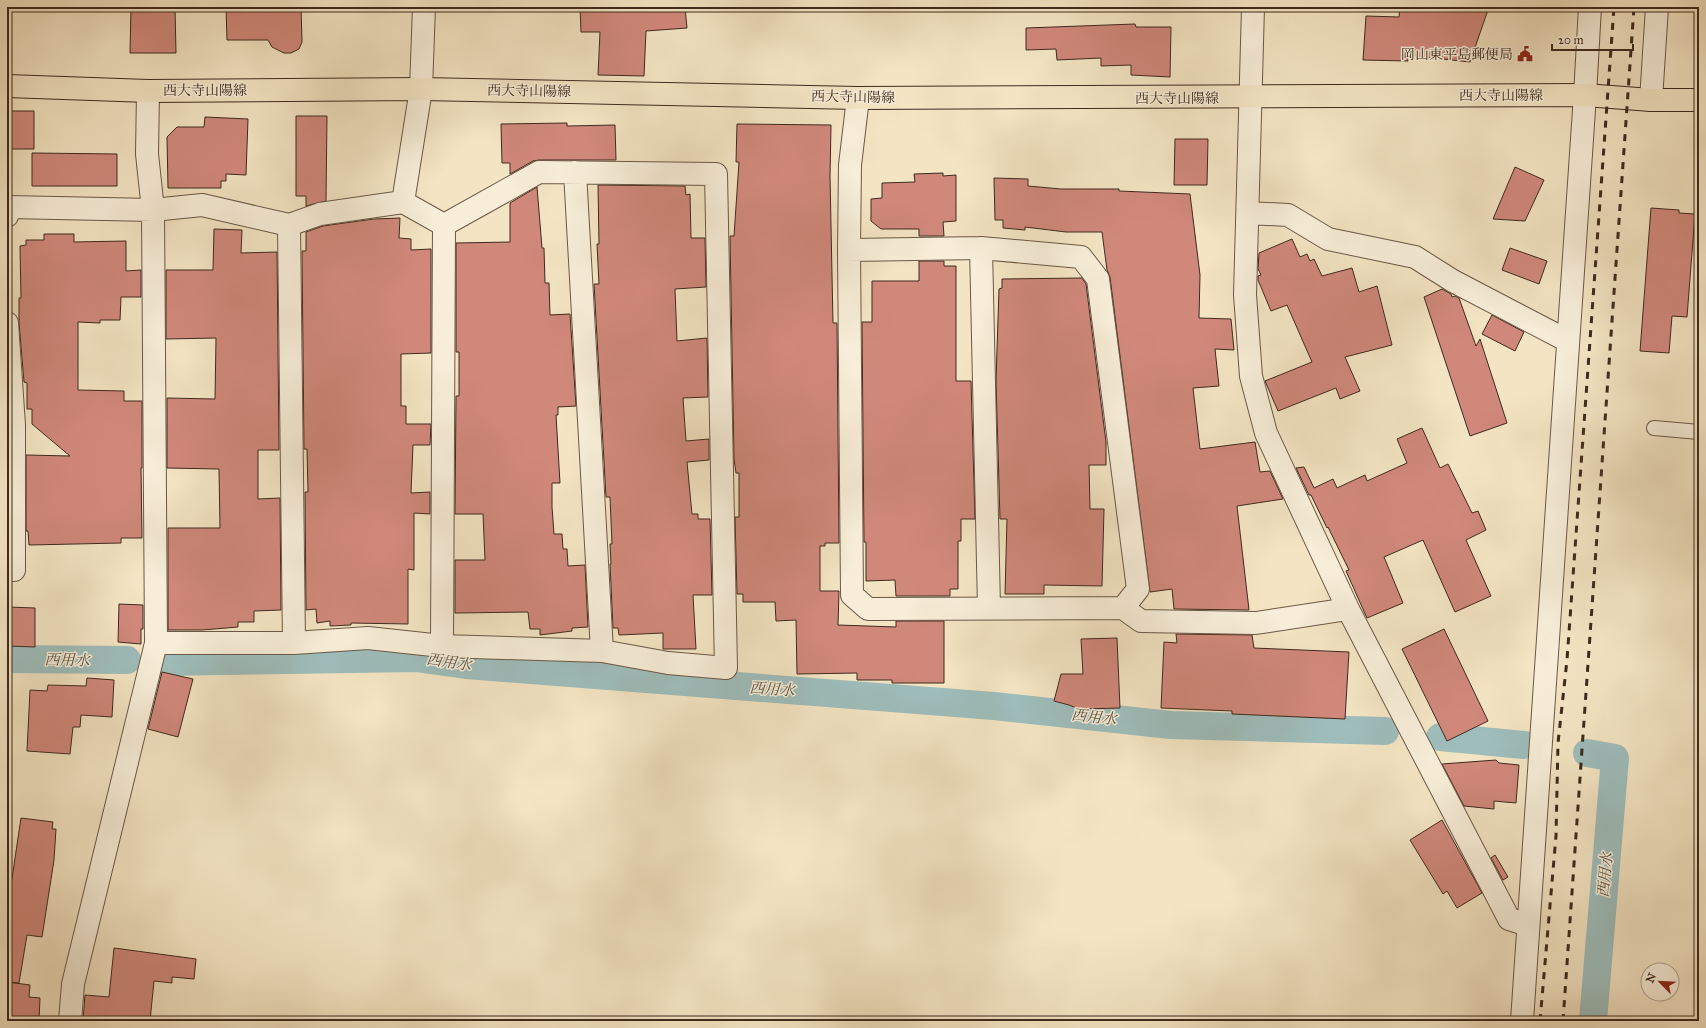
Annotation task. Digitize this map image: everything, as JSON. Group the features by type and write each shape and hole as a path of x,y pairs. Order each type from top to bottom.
{"main road":[{"name":"西大寺山陽線","path":"7,86 148,91 421,89 858,98 1585,96 1651,100 1699,100"}],"street":[{"path":"403,202 421,89 424,7"},
{"path":"1253,7 1245,295 1253,383 1266,433 1348,609 1509,919 1528,925"},
{"path":"1522,1021 1590,7"},
{"path":"1651,100 1657,7"},
{"path":"70,1021 72,984 156,643 153,210 147,154 148,91"},
{"path":"858,98 850,165 849,250 852,595 868,609 1123,608 1141,621 1256,623 1348,609"},
{"path":"156,643 294,643 368,638 442,646 602,651 668,664 726,668 716,174 539,172 444,225"},
{"path":"575,172 602,651"},
{"path":"7,216 8,208 153,210 202,205 289,225 320,214 403,202 444,225"},
{"path":"1248,213 1288,215 1328,239 1415,257 1453,281 1568,341"},
{"path":"289,225 294,643"},
{"path":"442,646 444,225"},
{"path":"849,250 981,248 1081,257 1098,279 1138,589 1123,608"},
{"path":"981,248 988,608"},
{"path":"7,323 14,570 7,570"}],"lane":[{"path":"1654,428 1699,432"}],"building":[{"path":"131,7 175,7 176,53 130,53"},
{"path":"226,7 301,7 302,42 299,49 291,53 284,53 272,47 268,40 227,40"},
{"path":"580,7 685,7 687,28 646,31 644,76 598,75 600,32 581,32"},
{"path":"1424,7 1452,11 1452,7 1489,7 1470,62 1407,55 1408,61 1363,60 1366,16 1399,17 1400,8 1423,11"},
{"path":"1135,24 1136,27 1171,27 1170,77 1131,75 1131,65 1101,66 1101,58 1057,60 1056,49 1026,50 1026,28"},
{"path":"7,111 34,111 34,149 7,149"},
{"path":"296,116 327,116 326,201 306,206 306,196 296,196"},
{"path":"205,117 248,119 246,175 226,174 226,181 221,181 221,188 168,188 167,137 177,127 204,127"},
{"path":"567,123 567,126 615,125 616,160 539,160 533,161 510,174 510,163 502,163 501,124"},
{"path":"737,124 831,125 830,177 833,323 837,323 839,543 825,543 825,546 820,546 820,591 839,591 838,625 896,627 896,621 944,621 944,683 892,683 892,680 857,680 857,673 797,674 796,620 776,621 775,602 743,602 743,594 737,594 735,517 739,517 739,473 736,473 734,459 730,236 734,236 739,162 736,162"},
{"path":"1175,139 1208,139 1207,185 1174,185"},
{"path":"32,153 117,154 117,186 32,186"},
{"path":"1515,167 1544,180 1525,221 1493,219"},
{"path":"943,173 943,176 956,175 956,221 943,222 944,236 919,236 919,229 881,229 871,221 871,199 882,198 882,183 915,182 914,174"},
{"path":"994,178 1028,179 1028,186 1061,189 1119,189 1119,191 1190,194 1200,275 1199,318 1231,319 1234,350 1215,349 1219,386 1193,388 1200,449 1255,442 1260,472 1270,471 1283,499 1237,506 1249,610 1174,609 1172,589 1150,592 1110,277 1107,270 1102,232 1066,232 1025,227 1025,230 1003,228 1003,220 995,220"},
{"path":"598,185 685,186 686,195 690,194 691,238 705,238 706,287 675,289 677,341 707,338 708,397 683,398 686,441 709,439 709,460 687,462 692,514 698,514 698,519 710,519 712,595 693,595 696,649 663,649 663,633 619,635 618,628 613,628 610,564 610,544 612,544 610,497 606,497 594,284 599,284 597,244 599,244"},
{"path":"537,187 542,248 544,248 545,283 549,283 550,315 570,314 576,406 558,407 558,415 556,415 560,483 552,483 554,534 562,534 563,549 567,549 568,566 585,565 588,627 572,628 572,631 540,635 540,629 530,629 528,612 455,613 455,560 485,560 483,514 455,514 456,396 459,396 459,352 456,352 456,243 510,242 510,203"},
{"path":"1651,208 1679,210 1679,213 1695,214 1687,317 1672,316 1669,353 1640,351"},
{"path":"400,218 399,238 411,239 411,250 431,249 431,353 401,354 401,406 406,406 406,424 431,424 430,445 413,445 411,493 430,492 430,514 414,513 414,570 408,569 408,624 351,623 351,625 330,626 330,621 317,623 316,609 306,610 305,492 308,492 307,449 304,449 302,251 306,251 306,232 323,226 374,219"},
{"path":"214,229 242,230 241,253 277,252 279,450 258,450 258,499 280,498 281,610 254,611 254,622 238,622 238,627 202,630 168,630 168,528 220,528 219,469 167,468 167,398 215,399 216,338 166,339 166,270 213,270"},
{"path":"44,234 74,234 74,242 126,241 126,271 141,270 141,297 121,297 120,320 100,320 100,323 78,322 78,390 124,391 124,401 142,401 142,538 121,538 121,543 29,545 28,531 26,531 26,455 70,456 32,424 32,409 27,409 27,383 24,382 19,322 19,298 21,298 20,246 26,245 26,240 44,240"},
{"path":"1292,239 1300,257 1307,254 1310,261 1314,259 1322,276 1352,268 1359,292 1377,286 1392,345 1345,357 1360,391 1340,399 1336,388 1278,411 1265,381 1312,362 1287,305 1271,311 1258,280 1258,276 1261,275 1258,269 1259,253"},
{"path":"1510,248 1547,261 1539,284 1502,270"},
{"path":"919,261 944,261 944,266 956,266 956,381 971,381 975,519 961,519 961,541 958,541 958,589 950,589 950,596 896,596 895,580 866,581 866,542 864,542 862,322 872,322 872,281 919,281"},
{"path":"1082,278 1086,284 1106,442 1106,465 1089,465 1090,509 1104,509 1102,586 1044,585 1044,594 1005,594 1007,519 1000,519 996,381 999,289 1002,288 1002,279"},
{"path":"1442,289 1451,294 1452,297 1455,296 1459,298 1476,346 1480,339 1507,423 1470,436 1424,297"},
{"path":"1492,315 1524,332 1515,351 1482,334"},
{"path":"1422,428 1440,468 1448,464 1472,513 1478,511 1486,530 1466,540 1491,596 1455,612 1423,540 1384,557 1403,603 1367,618 1346,571 1349,570 1296,468 1304,467 1314,488 1333,479 1337,488 1365,475 1367,481 1407,463 1397,439"},
{"path":"119,604 143,605 143,629 141,629 141,644 118,642"},
{"path":"7,607 35,608 35,647 7,646"},
{"path":"1444,629 1488,721 1447,741 1402,649"},
{"path":"1176,634 1252,635 1254,648 1349,652 1345,719 1232,714 1232,711 1161,708 1164,642 1177,643"},
{"path":"1117,638 1120,708 1079,709 1054,701 1061,674 1083,674 1081,639"},
{"path":"162,672 193,679 178,737 148,729"},
{"path":"87,678 114,680 112,717 81,715 80,727 73,727 70,754 27,751 30,690 47,691 48,685 86,686"},
{"path":"1496,760 1499,763 1519,765 1516,803 1494,801 1494,809 1464,806 1442,764"},
{"path":"21,818 53,822 52,829 56,829 54,860 42,937 27,935 19,983 7,982 7,912"},
{"path":"1442,820 1482,893 1457,908 1447,891 1443,894 1410,840"},
{"path":"1495,855 1508,877 1503,880 1491,858"},
{"path":"114,948 196,959 194,979 172,977 172,983 154,981 150,1021 83,1021 85,995 109,997"},
{"path":"7,982 30,985 29,997 40,998 39,1021 7,1021"}],"waterway":[{"name":"西用水","path":"158,662 416,658 466,665 994,706 1171,725 1385,731"},
{"name":"西用水","path":"7,659 127,660"},
{"name":"西用水","path":"1440,737 1524,745"},
{"name":"西用水","path":"1587,753 1615,758 1593,1021"}],"railway":[{"path":"1540,1021 1556,836 1558,743 1567,660 1614,7"},
{"path":"1563,1021 1634,7"}],"place":[{"name":"岡山東平島郵便局","path":"1525,54"}]}
